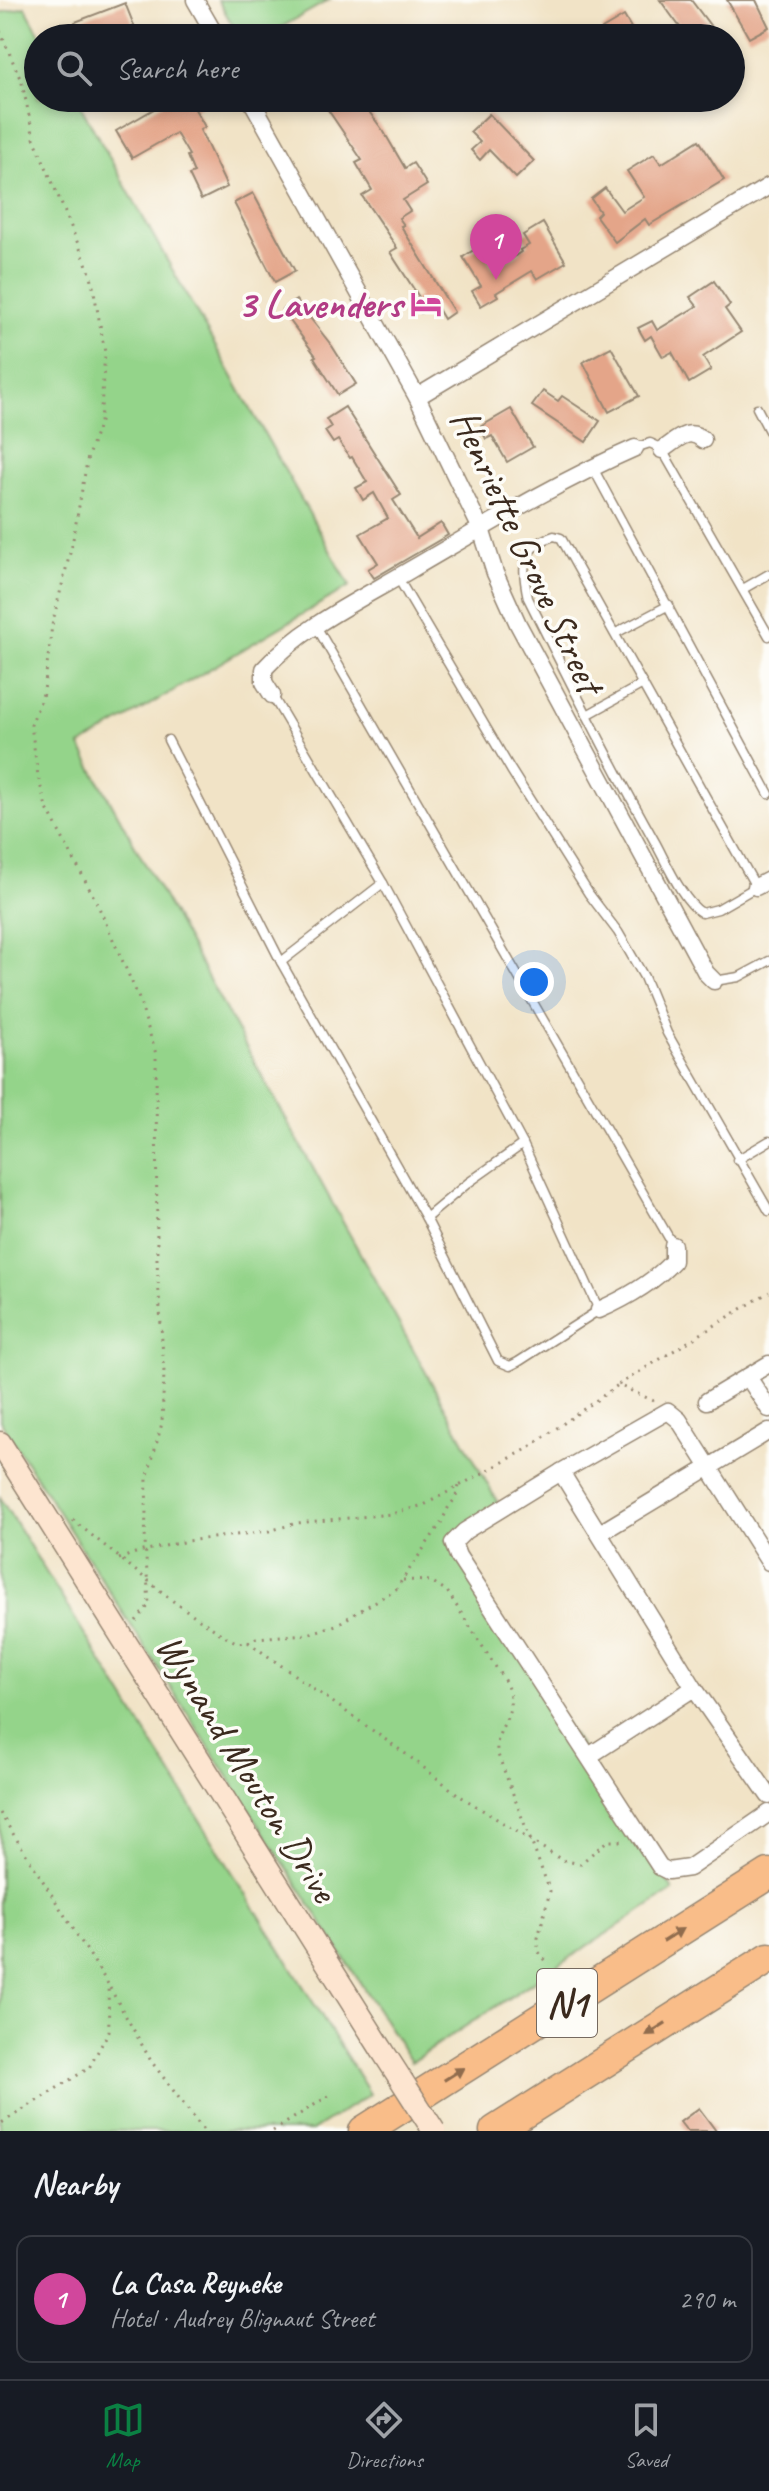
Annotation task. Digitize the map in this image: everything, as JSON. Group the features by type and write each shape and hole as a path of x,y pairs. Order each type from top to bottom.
{"highway":[{"name":"N1","path":"364,2131 769,1874"},
{"name":"N1","path":"495,2131 769,1958"}],"street":[{"path":"195,0 209,24"},
{"name":"Henriette Grove Street","path":"258,112 417,397 481,529 495,573 518,624 706,973 714,981"},
{"path":"417,397 769,186"},
{"path":"662,450 690,433 703,440"},
{"path":"272,695 264,682 264,669 316,626 592,467 635,448"},
{"path":"599,1310 620,1300 667,1268 673,1261 673,1245"},
{"path":"707,1401 769,1364"},
{"path":"748,1377 769,1409"},
{"path":"769,1562 679,1420 664,1411 457,1536 453,1543 458,1556 655,1860 668,1871 689,1868 769,1813"},
{"path":"600,1533 769,1431"},
{"name":"Wynand Mouton Drive","path":"0,1443 434,2131"},
{"path":"561,1472 694,1688 769,1796"},
{"path":"589,1756 694,1688"}],"lane":[{"path":"757,408 769,431"},
{"path":"635,448 650,443 662,450 769,636"},
{"path":"592,467 769,794"},
{"path":"554,536 561,538 616,633 643,684 762,883 718,909 702,913 697,910 676,880 587,715 528,598 523,569 531,548 554,536"},
{"path":"743,589 769,574"},
{"path":"398,577 511,770 589,894 618,932 644,977 667,1033 737,1160 769,1211"},
{"path":"616,633 669,605"},
{"path":"316,626 673,1245"},
{"path":"587,715 643,684"},
{"path":"168,740 281,962 426,1218 498,1361 510,1366 599,1310 523,1144 383,883 272,695"},
{"path":"281,962 383,883"},
{"name":"Henriette Grove Street","path":"714,981 739,977 769,961"},
{"path":"737,1160 769,1141"},
{"path":"426,1218 523,1144"}],"path":[{"path":"0,31 24,92"},
{"path":"28,112 34,138 91,275 105,352 100,422 88,456 72,545 52,625 44,691 31,725 46,807 96,901 138,996 156,1054 157,1262 164,1372 162,1423 147,1479 149,1605 134,1624"},
{"path":"119,1559 187,1541 269,1531 297,1523 391,1514 424,1505 527,1449 618,1385 769,1292"},
{"path":"618,1385 657,1402 664,1411"},
{"path":"73,1520 147,1581 238,1643 256,1638 308,1634 336,1625 386,1597 403,1580 441,1523 459,1486"},
{"path":"403,1580 431,1581 447,1591 506,1683 512,1700 496,1742 497,1752 550,1891 538,1938 538,1951 547,1962"},
{"path":"248,1642 460,1796 562,1860 580,1864 607,1841 629,1841"},
{"path":"0,1813 108,1984 151,2061 204,2131"},
{"path":"0,2124 89,2068 109,2031 108,1984"},
{"path":"273,2131 330,2095"}],"green space":[{"path":"218,0 329,0 287,24 232,24"},
{"path":"25,7 34,24 24,24 24,112 84,112 350,586 80,746 499,1505 447,1540 673,1890 411,2062 0,1421 0,13"},
{"path":"0,1498 370,2094 312,2131 0,2131"}],"building":[{"path":"660,0 691,0 709,24 678,24"},
{"path":"727,0 756,0 769,27 749,38 745,24 741,24"},
{"path":"125,3 133,24 76,24"},
{"path":"624,16 629,24 610,24"},
{"path":"149,112 197,112 205,127 200,130 227,187 201,200 189,175 194,173 189,155 176,133 132,158 116,131"},
{"path":"329,112 369,112 405,168 413,163 427,185 403,200 410,211 399,218 454,312 444,319 435,304 421,313 413,300 419,297 390,252 397,248 362,196 372,190 356,163 362,160"},
{"path":"489,114 534,161 516,178 489,150 480,160 471,150 480,142 470,132"},
{"path":"699,140 724,180 649,225 645,219 615,242 596,216 600,212 591,199 605,188 622,211 644,197 627,171 654,154 661,164"},
{"path":"253,193 295,271 275,282 234,203"},
{"path":"543,223 566,262 537,279 532,271 481,306 472,291 481,286 463,257 480,246 494,270 529,245 523,235"},
{"path":"714,281 730,305 725,309 741,332 703,357 711,370 689,383 672,352 663,357 651,336 645,340 638,328 652,321 657,330 697,306 690,297"},
{"path":"296,300 332,346 356,384 338,395 316,356 282,310"},
{"path":"611,347 639,396 609,412 583,362"},
{"path":"543,391 558,401 562,396 600,421 586,442 532,406"},
{"path":"345,407 401,495 393,500 417,538 441,523 448,535 374,578 368,569 378,563 360,534 388,518 374,493 363,500 356,488 367,482 338,440 333,443 325,431 331,427 326,419"},
{"path":"511,409 533,447 507,462 492,436 486,439 480,427"},
{"path":"699,2108 716,2131 687,2131 680,2122"}],"place":[{"name":"La Casa Reyneke","path":"496,280"},
{"name":"3 Lavenders","path":"426,304"}]}
